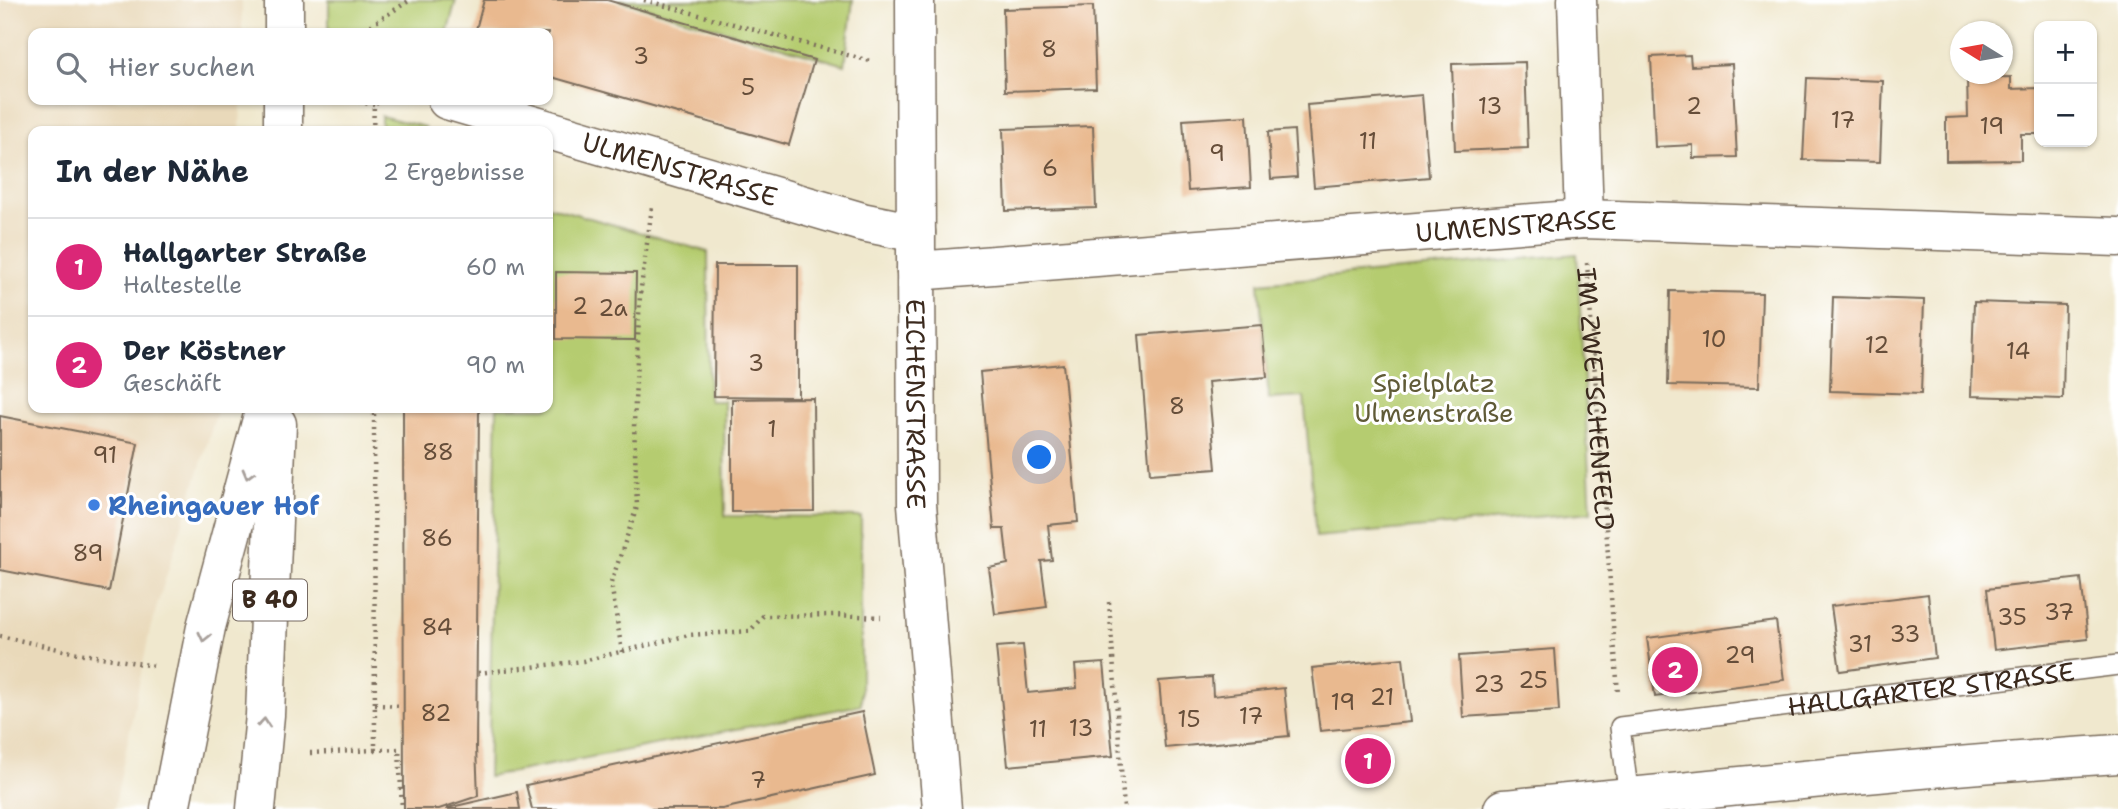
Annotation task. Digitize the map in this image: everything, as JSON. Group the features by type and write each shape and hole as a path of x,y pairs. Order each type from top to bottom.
{"street":[{"path":"284,28 285,0"},
{"name":"EICHENSTRASSE","path":"915,0 917,504 943,809"},
{"path":"1577,0 1584,219"},
{"path":"283,126 284,105"},
{"name":"ULMENSTRASSE","path":"464,105 535,126"},
{"name":"ULMENSTRASSE","path":"553,131 862,222 916,233"},
{"name":"ULMENSTRASSE","path":"916,271 1584,219 2118,237"},
{"name":"B 40","path":"170,809 196,673 264,413"},
{"name":"B 40","path":"256,809 265,715 278,413"},
{"path":"1503,809 1629,799 1680,801 1972,764 2118,754"}],"lane":[{"name":"HALLGARTER STRASSE","path":"1620,727 2118,665"},
{"path":"1620,727 1629,799"}],"path":[{"path":"367,28 410,0"},
{"path":"644,0 914,73"},
{"path":"373,126 374,105"},
{"path":"622,652 611,583 637,508 634,423 640,295 658,162"},
{"name":"IM ZWETSCHENFELD","path":"1584,219 1620,727"},
{"path":"373,413 375,750"},
{"path":"1109,602 1124,809"},
{"path":"478,673 583,661 689,635 750,631 763,616 834,615 927,619"},
{"path":"0,636 72,652 196,673"},
{"path":"375,705 402,706"},
{"path":"310,753 399,749 402,809"}],"shaded area":[{"path":"0,0 242,0 242,28 28,28 28,105 241,105 240,126 28,126 28,413 216,413 150,629 114,809 0,809"}],"green space":[{"path":"329,0 456,0 448,28 329,28"},
{"path":"619,0 853,0 845,65"},
{"path":"381,116 421,126 381,126"},
{"path":"553,207 708,252 709,401 724,401 725,516 861,517 861,705 488,777 497,413 553,413"},
{"name":"Spielplatz Ulmenstraße","path":"1577,254 1591,512 1316,537 1304,397 1269,399 1259,283"}],"building":[{"path":"484,0 607,0 814,60 789,145 553,77 553,28 476,28"},
{"path":"1093,6 1096,88 1005,91 1003,9"},
{"path":"1690,55 1691,66 1732,64 1737,157 1693,158 1693,145 1655,147 1651,57"},
{"path":"1525,62 1528,148 1455,151 1452,64"},
{"path":"1807,78 1883,81 1880,162 1803,160"},
{"path":"1967,84 2011,84 2011,89 2034,88 2034,134 2021,134 2021,160 1946,161 1946,118 1968,117"},
{"path":"1422,95 1429,177 1314,187 1307,105"},
{"path":"1247,116 1251,187 1188,191 1183,120"},
{"path":"1093,126 1096,208 1006,211 1003,129"},
{"path":"1294,130 1297,177 1271,179 1268,132"},
{"path":"715,265 798,265 798,397 714,396"},
{"path":"556,272 636,273 635,340 556,339"},
{"path":"1670,291 1762,293 1759,387 1668,385"},
{"path":"1833,297 1924,300 1921,394 1830,391"},
{"path":"1974,302 2065,305 2063,399 1971,396"},
{"path":"1262,325 1267,377 1208,382 1216,469 1150,474 1139,335"},
{"path":"1063,364 1078,522 1048,525 1052,560 1041,561 1047,607 995,614 989,568 1008,564 1004,529 994,529 980,372"},
{"path":"813,398 814,511 732,512 732,399"},
{"path":"403,413 479,413 476,747 478,796 439,809 404,809"},
{"path":"0,416 138,443 109,591 0,570"},
{"path":"2081,578 2088,639 1994,650 1987,589"},
{"path":"1928,594 1935,658 1840,671 1831,606"},
{"path":"1776,621 1784,680 1655,697 1647,638"},
{"path":"1023,645 1028,693 1077,688 1075,665 1104,663 1113,756 1008,766 996,647"},
{"path":"1555,649 1559,711 1463,717 1459,656"},
{"path":"1403,658 1410,722 1320,731 1312,668"},
{"path":"1212,677 1213,696 1284,688 1289,736 1165,748 1159,681"},
{"path":"862,712 875,775 722,809 532,809 526,785"},
{"path":"517,792 520,809 447,809 447,808"}],"place":[{"name":"Rheingauer Hof","path":"94,505"},
{"name":"Der Köstner","path":"1675,670"},
{"name":"Hallgarter Straße","path":"1368,761"}]}
